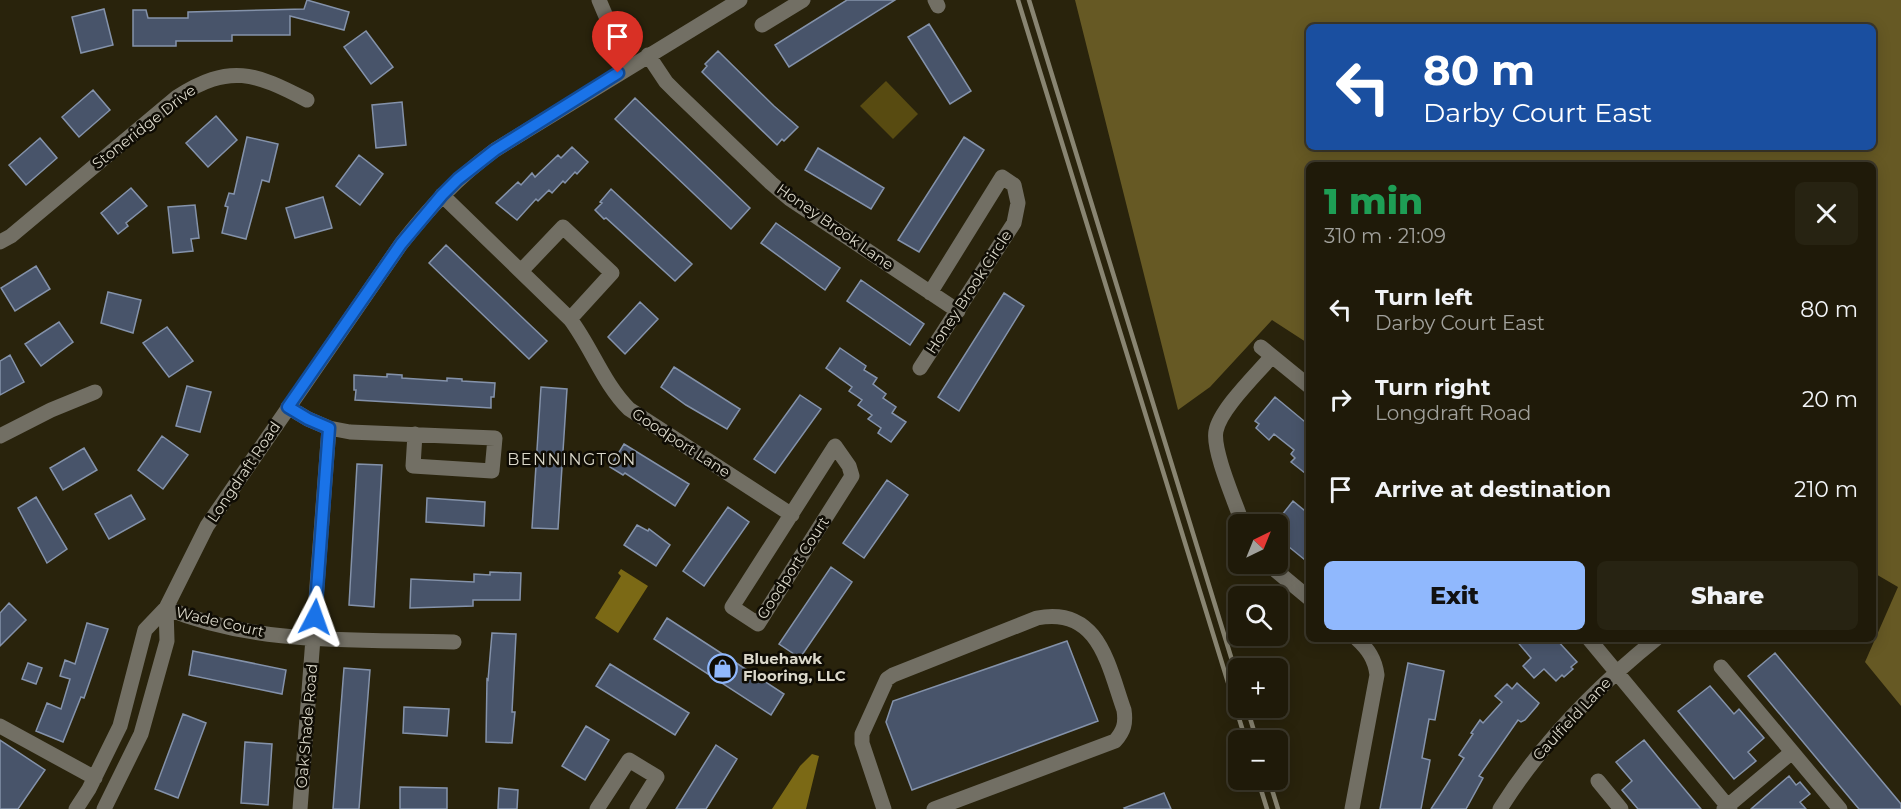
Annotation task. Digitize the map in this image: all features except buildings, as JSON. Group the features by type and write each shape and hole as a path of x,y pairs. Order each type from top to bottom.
{"street":[{"path":"599,0 622,54 630,66"},
{"name":"Longdraft Road","path":"76,809 92,784 120,726 145,630 166,608 207,526 401,244 458,179 495,150 740,0"},
{"path":"762,25 803,0"},
{"name":"Honey Brook Lane","path":"648,55 666,82 790,199 958,310"},
{"name":"Stoneridge Drive","path":"0,242 11,236 177,97 198,84 226,75 243,75 272,81 307,100"},
{"name":"Honey Brook Circle","path":"920,368 1014,223 1018,203 1014,185 1002,177 930,293"},
{"name":"Goodport Lane","path":"442,195 570,319 580,332 616,396 628,409 792,514"},
{"path":"520,271 563,227 612,273 570,319"},
{"path":"1239,514 1218,451 1215,434 1218,424 1267,351 1306,384"},
{"path":"0,436 51,410 95,392"},
{"path":"288,407 329,428 350,432 415,434 495,438 492,471 413,466 415,434"},
{"name":"Oak Shade Road","path":"300,809 329,428"},
{"name":"Goodport Court","path":"835,446 849,466 852,476 758,624 732,607 792,514 835,446"},
{"path":"1280,574 1306,596"},
{"name":"Longdraft Road","path":"109,807 141,734 167,641 166,608"},
{"name":"Wade Court","path":"166,608 184,616 244,631 314,639 454,642"},
{"path":"884,809 862,743 862,734 886,679 1037,618 1051,616 1077,622 1092,633 1100,644 1124,710 1126,721 1122,733 1115,741 934,809"},
{"path":"1352,809 1377,675 1370,654 1360,642"},
{"path":"1592,642 1727,808 1792,752"},
{"name":"Caulfield Lane","path":"1500,809 1549,740 1616,671 1652,642"},
{"path":"1720,667 1840,809"},
{"path":"0,726 92,784 109,807"},
{"path":"597,809 629,760 657,777 637,809"},
{"path":"1598,781 1621,809"}],"shaded area":[{"path":"1075,0 1901,0 1901,706 1865,662 1874,642 1876,642 1876,637 1898,587 1876,574 1876,162 1306,162 1306,342 1272,320 1210,387 1178,410"},
{"path":"886,81 918,114 893,139 860,106"},
{"path":"621,569 648,586 618,633 595,618 621,576 618,573"},
{"path":"812,754 819,756 806,809 772,809 800,766"}],"railway":[{"path":"1018,0 1243,730"},
{"path":"1029,0 1231,658"},
{"path":"1250,718 1254,730"},
{"path":"1261,790 1267,809"},
{"path":"1272,790 1278,809"}],"place":[{"name":"Bluehawk Flooring, LLC","path":"722,668"}],"district":[{"name":"BENNINGTON","path":"572,459"}],"route":[{"path":"315,617 329,428 288,407 401,244 442,195 475,164 495,150 618,73"}]}
